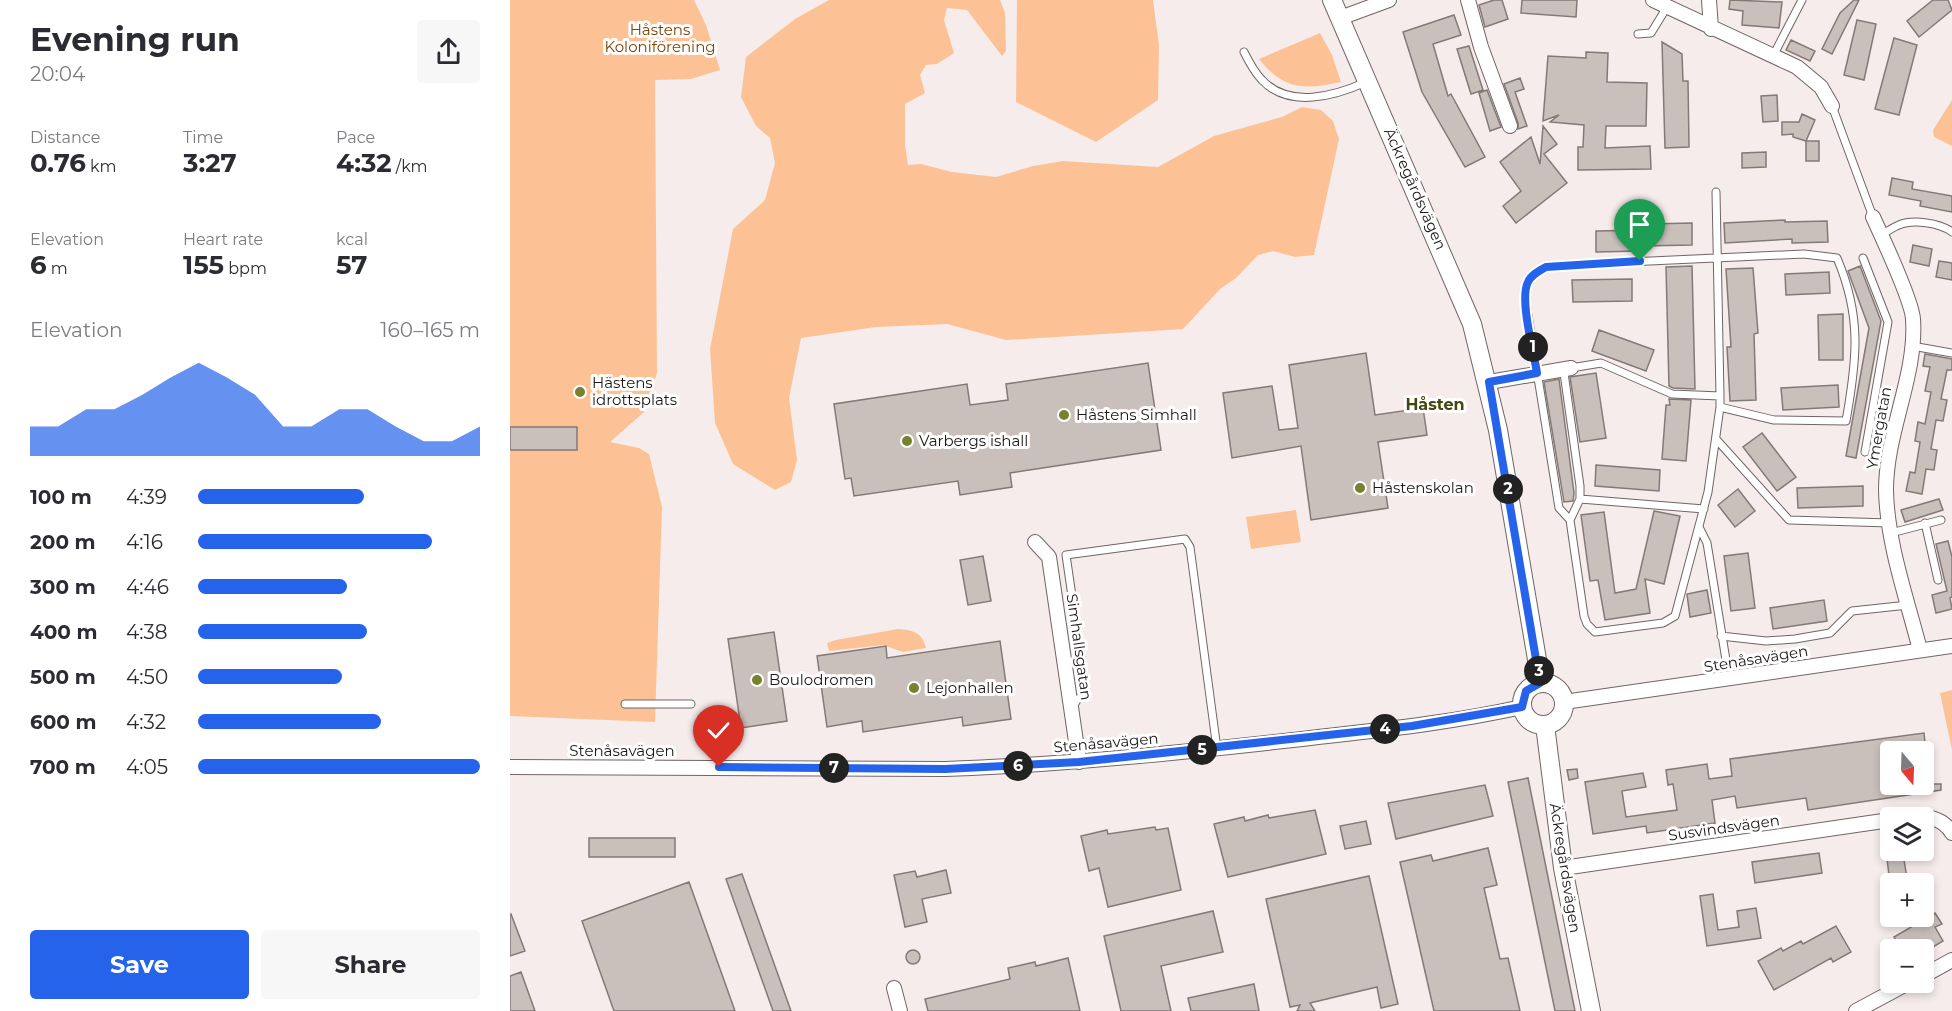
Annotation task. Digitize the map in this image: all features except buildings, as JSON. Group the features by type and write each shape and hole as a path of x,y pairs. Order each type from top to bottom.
{"street":[{"name":"Äckregårdsvägen","path":"1332,0 1349,15 1368,82 1462,297 1489,382 1540,683"},
{"path":"1349,15 1389,0"},
{"path":"1468,0 1481,47 1510,126"},
{"path":"1653,0 1711,29 1797,67 1821,87 1832,106"},
{"path":"1709,0 1711,29"},
{"name":"Ymergatan","path":"1873,217 1913,316 1912,346 1893,430 1886,489 1891,528 1920,650"},
{"path":"1489,382 1571,368"},
{"name":"Simhallsgatan","path":"1035,542 1049,557 1079,762"},
{"name":"Stenåsavägen","path":"1564,702 1952,646"},
{"path":"1540,683 1557,687 1564,702 1563,711 1558,719 1545,725 1528,719 1522,707 1526,691 1540,683"},
{"name":"Stenåsavägen","path":"510,767 945,769 1079,762 1217,749 1422,725 1522,707"},
{"name":"Äckregårdsvägen","path":"1545,725 1563,868 1591,1011"},
{"path":"1934,818 1946,823 1952,833"},
{"name":"Susvindsvägen","path":"1563,868 1880,821"},
{"path":"1934,970 1952,960"},
{"path":"894,988 900,1011"},
{"path":"1856,1011 1890,993"}],"lane":[{"path":"1773,56 1802,0"},
{"path":"1638,34 1651,33 1667,6"},
{"path":"1244,52 1261,79 1270,88 1295,98 1321,95 1368,82"},
{"path":"1832,106 1873,217"},
{"path":"1716,192 1717,257 1720,396 1720,407 1704,509 1672,620 1600,633 1591,628 1584,616 1570,520 1580,499 1563,381 1564,373 1571,368 1601,363 1672,394 1720,396"},
{"path":"1881,235 1898,225 1914,222 1946,228 1952,232"},
{"path":"1570,520 1559,508 1525,297 1527,283 1534,274 1546,267 1717,257 1804,254 1837,258 1850,289 1855,347 1846,421 1774,420 1720,407"},
{"path":"1863,258 1888,322 1865,452"},
{"path":"1912,346 1952,353"},
{"path":"1870,424 1893,430"},
{"path":"1716,439 1789,520 1891,528 1941,520"},
{"path":"1580,499 1704,509"},
{"path":"1925,523 1938,580"},
{"path":"1699,526 1707,543 1726,660"},
{"path":"1071,711 1077,700 1086,692 1066,555 1185,539 1190,547 1217,749"},
{"path":"1721,636 1766,640 1795,639 1830,633 1852,611 1908,605"},
{"path":"625,704 691,704"}],"green space":[{"name":"Hästens idrottsplats","path":"510,0 694,0 706,25 720,70 691,79 655,80 657,373 644,412 610,442 639,448 649,454 662,507 655,722 510,716"},
{"path":"829,0 1000,0 1005,13 1006,51 1002,56 967,10 947,8 944,20 954,53 937,64 926,65 920,75 925,93 905,104 905,145 908,165 921,164 952,172 996,177 1033,166 1063,161 1158,167 1214,136 1282,117 1302,107 1321,110 1333,121 1339,139 1314,255 1295,257 1273,251 1258,255 1236,278 1220,289 1183,329 1006,340 947,324 876,327 801,338 789,398 797,460 791,482 775,490 733,464 715,423 710,349 733,229 765,200 775,163 770,138 756,126 741,97 746,57 795,19"},
{"path":"1017,0 1153,0 1159,45 1158,100 1096,142 1016,102"},
{"path":"1320,33 1332,55 1341,82 1316,86 1296,85 1277,77 1259,59"},
{"path":"1952,100 1952,146 1934,137 1933,130"},
{"path":"1296,510 1301,542 1251,549 1246,517"},
{"path":"898,629 916,633 925,643 926,648 903,652 883,645 829,651 827,643 836,640"},
{"path":"1952,690 1952,750 1940,693"}],"place":[{"name":"Hästens idrottsplats","path":"580,392"},
{"name":"Håstens Simhall","path":"1064,415"},
{"name":"Varbergs ishall","path":"907,441"},
{"name":"Håstenskolan","path":"1360,488"},
{"name":"Boulodromen","path":"757,680"},
{"name":"Lejonhallen","path":"914,688"}],"district":[{"name":"Håsten","path":"1435,404"}],"route":[{"path":"719,767 945,769 1079,762 1171,754 1412,726 1522,707 1522,698 1526,691 1532,685 1540,683 1489,382 1537,373 1525,297 1527,283 1534,274 1546,267 1640,261"}],"park label":[{"name":"Håstens Koloniförening","path":"660,38"}]}
